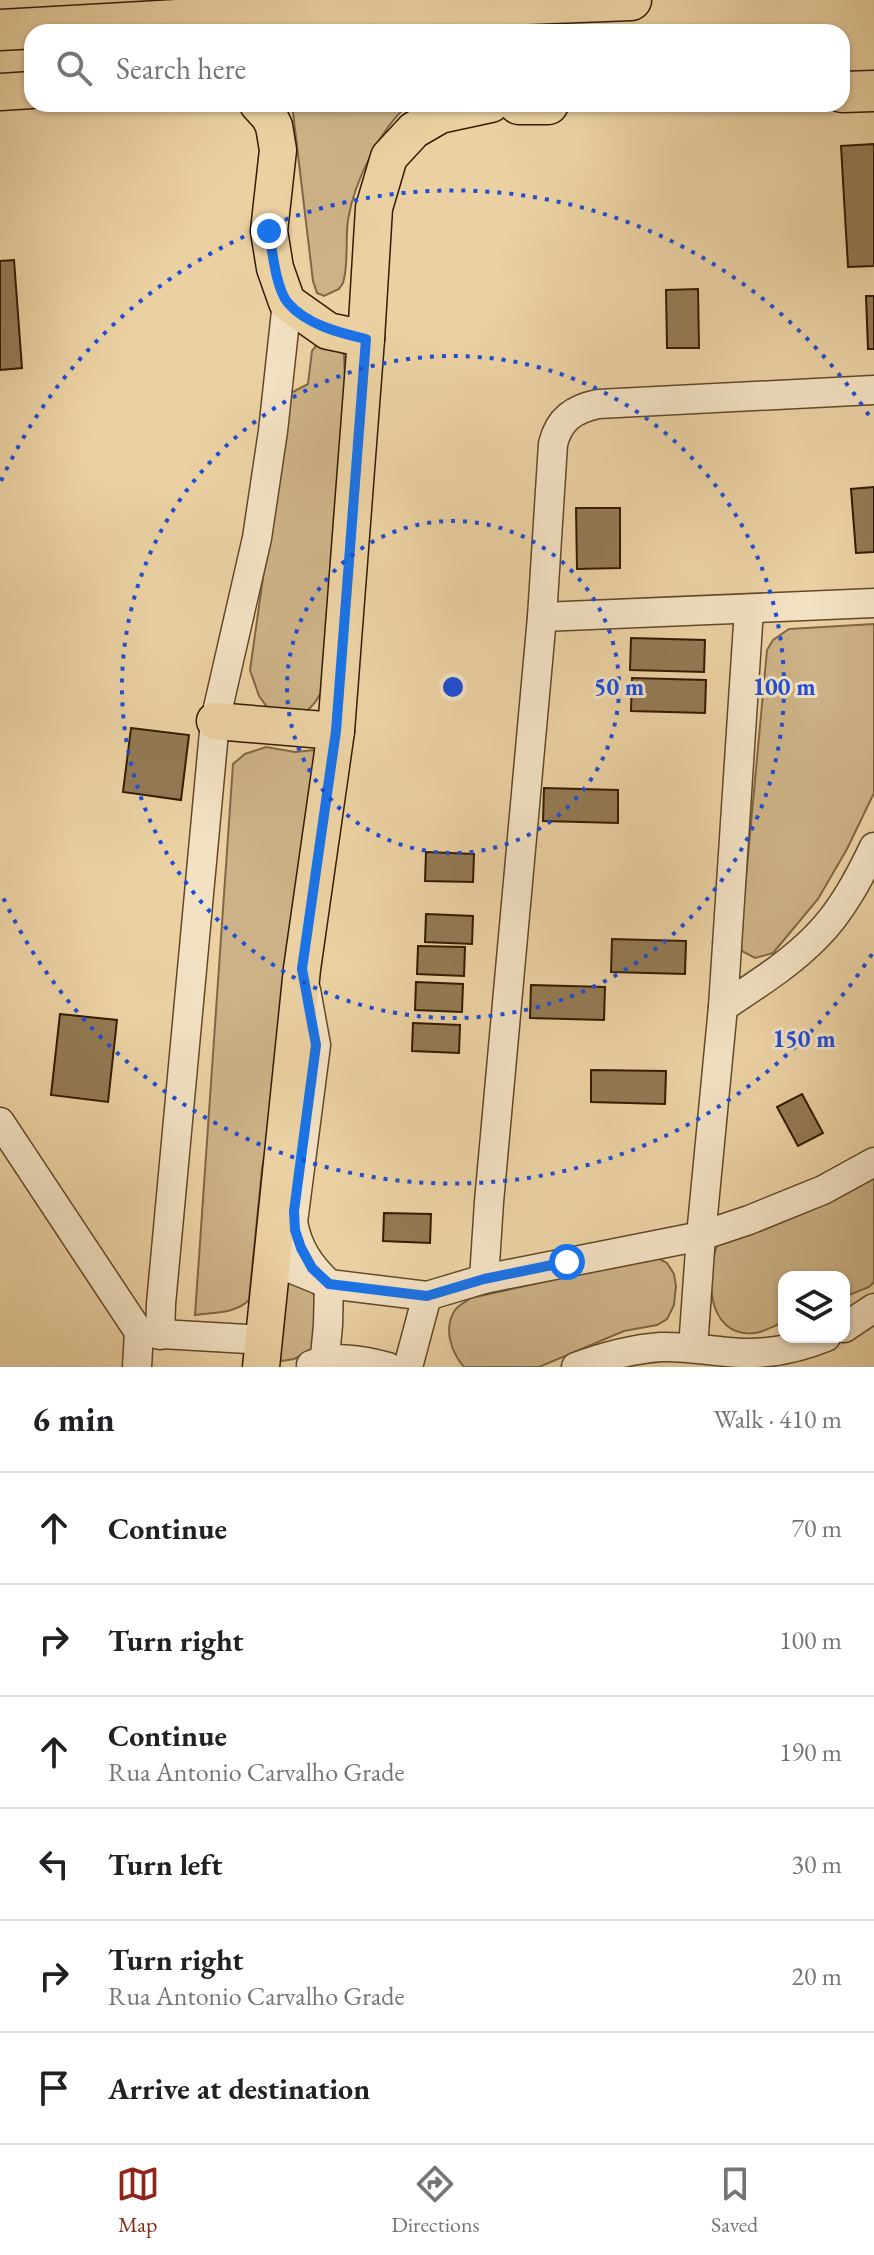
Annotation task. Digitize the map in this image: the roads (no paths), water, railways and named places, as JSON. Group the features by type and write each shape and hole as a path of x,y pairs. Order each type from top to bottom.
{"highway":[{"path":"106,24 631,0"},
{"path":"0,30 24,29"},
{"path":"850,92 874,91"}],"main road":[{"path":"0,92 24,90"},
{"path":"265,112 274,126 278,150 269,231 275,268 287,302 328,331 366,339"},
{"path":"262,1354 302,969 336,731 374,208 389,157 414,130 440,115 454,112"},
{"path":"215,721 336,731"}],"street":[{"path":"137,1367 161,1304 215,721 257,538 287,302"},
{"path":"484,1279 542,617 555,432 568,416 581,408 625,402 874,390"},
{"path":"542,617 874,603"},
{"path":"693,1348 723,1007 749,609"},
{"path":"723,1007 789,962 820,934 850,892 874,847"},
{"path":"302,969 316,1045 293,1222 306,1258 329,1284 319,1364 369,1362 388,1367"},
{"path":"0,1122 8,1152 150,1333 262,1354"},
{"path":"270,1260 329,1284 427,1296 484,1279 701,1236 823,1190 874,1162"},
{"path":"408,1367 427,1296"},
{"path":"850,1324 874,1308"},
{"path":"576,1367 612,1355 662,1347 766,1353 810,1343"}]}
